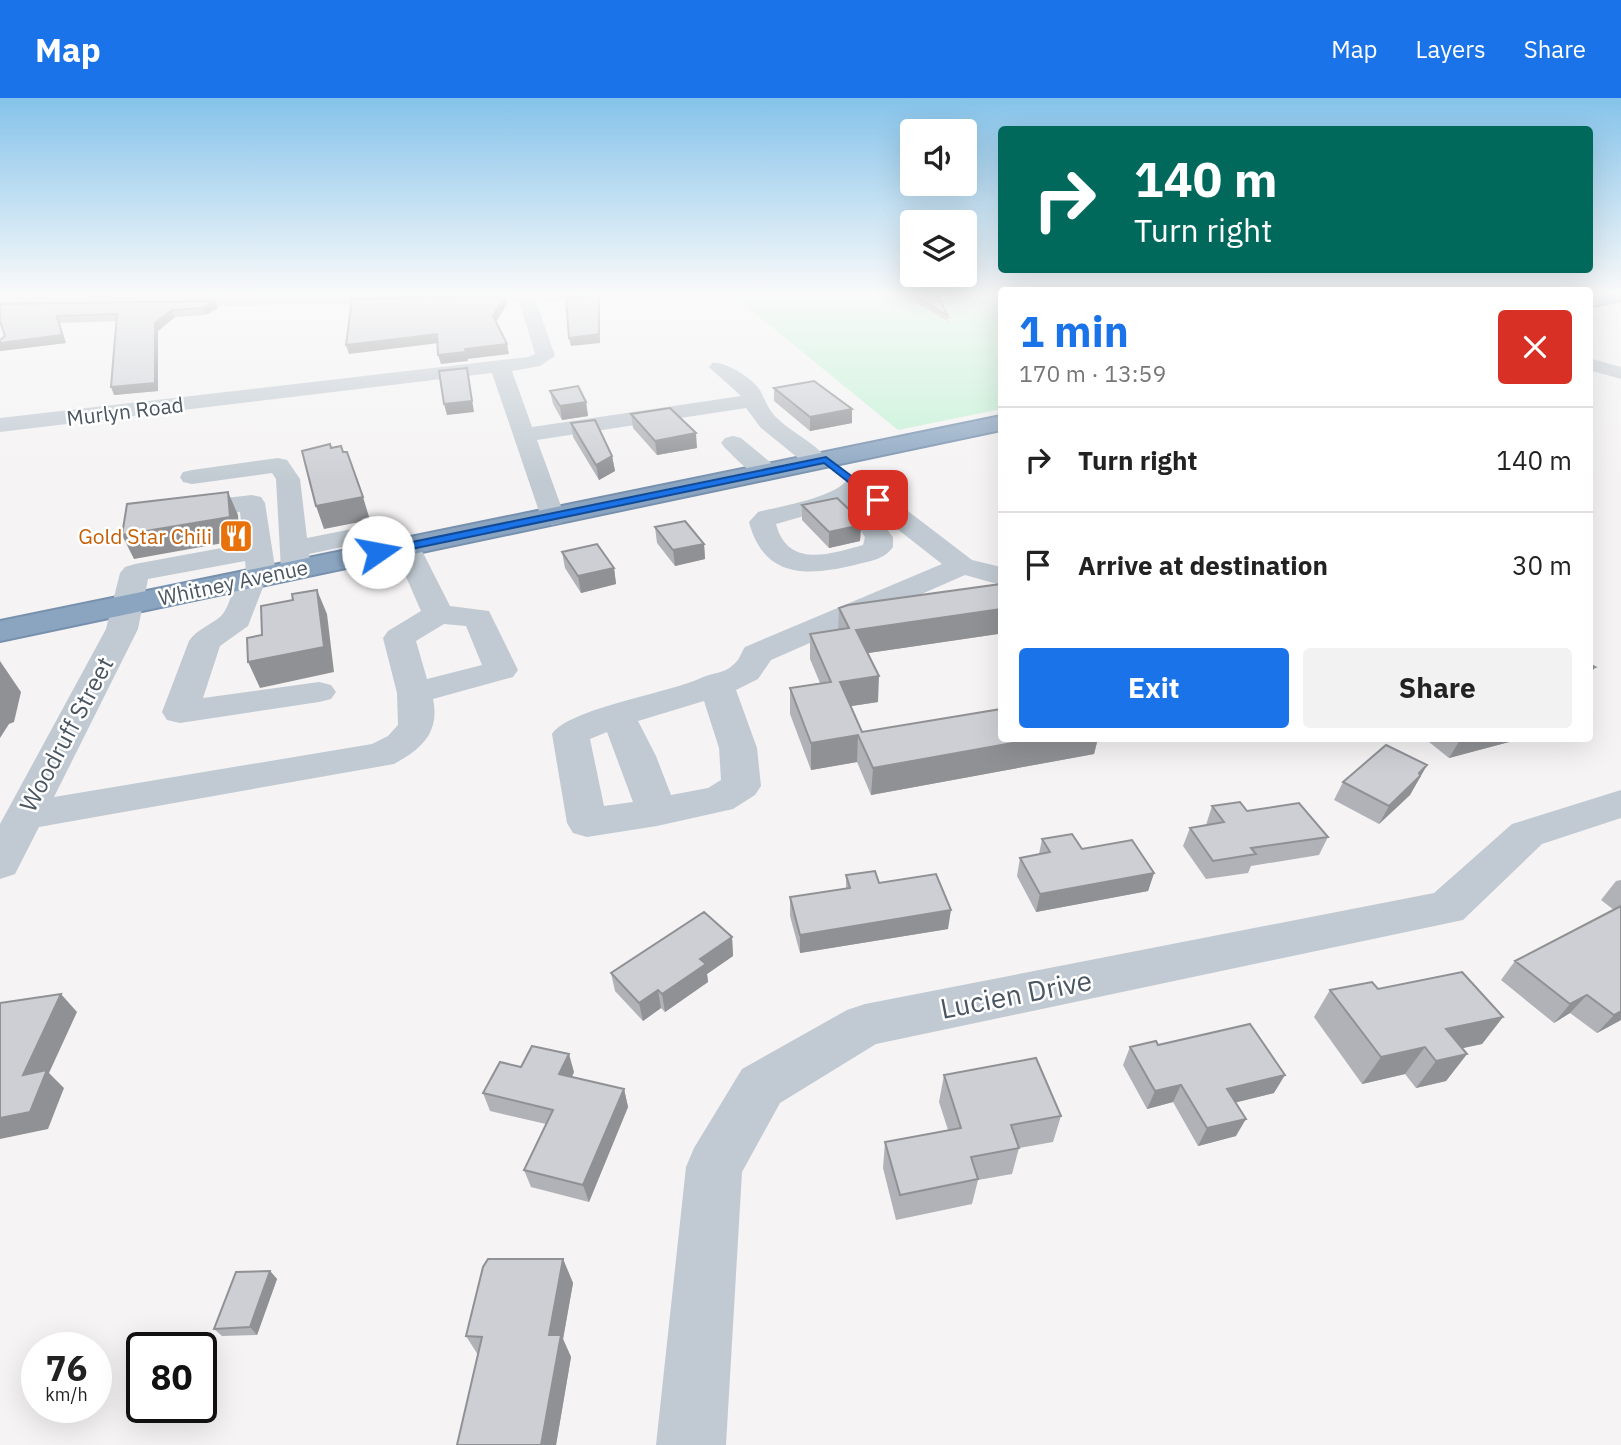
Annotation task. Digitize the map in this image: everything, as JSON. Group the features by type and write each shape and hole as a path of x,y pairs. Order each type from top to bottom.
{"highway":[{"path":"392,550 998,424"},
{"name":"Whitney Avenue","path":"257,568 295,559"},
{"name":"Whitney Avenue","path":"0,631 132,589"}],"street":[{"name":"Murlyn Road","path":"0,425 533,362 545,356"},
{"path":"1593,365 1621,373"},
{"path":"500,366 552,517"},
{"path":"719,366 751,393 752,401 769,423 855,488 962,566 998,575"},
{"path":"524,435 752,401"},
{"path":"733,443 766,472"},
{"path":"192,477 278,465 288,479 295,559 372,533 392,550 438,614"},
{"path":"151,514 252,503 257,568 237,619 205,641 180,712 319,692"},
{"path":"716,684 737,748 741,786 719,799 657,813 587,823 570,734 617,715 745,674 757,654 962,566"},
{"path":"132,589 257,568"},
{"name":"Woodruff Street","path":"0,863 122,629 132,589"},
{"path":"24,816 381,755 400,746 417,727 420,718 414,694 400,638 438,614 478,618 501,670 414,694"},
{"path":"617,715 638,756 657,813"},
{"name":"Lucien Drive","path":"691,1445 714,1167 761,1087 865,1025 1447,908 1527,834 1621,804"}],"green space":[{"path":"807,356 998,356 998,410 898,430"}],"building":[{"path":"114,356 155,356 155,383 111,387"},
{"path":"467,368 472,401 444,404 439,371"},
{"path":"814,381 852,409 810,417 774,388"},
{"path":"578,386 586,402 560,406 550,391"},
{"path":"670,408 696,433 655,441 631,414"},
{"path":"595,420 612,456 596,465 571,423"},
{"path":"330,444 331,448 341,446 343,452 347,452 363,497 316,506 302,451"},
{"path":"228,492 230,517 122,535 127,504"},
{"path":"837,498 858,518 854,519 861,525 829,532 802,505"},
{"path":"685,521 704,544 673,550 655,527"},
{"path":"597,544 614,568 578,576 562,552"},
{"path":"998,584 998,609 856,630 879,676 840,682 862,732 998,709 998,742 1018,742 873,768 858,735 811,743 790,688 831,682 810,634 849,628 839,608"},
{"path":"317,590 324,647 248,662 247,638 262,635 261,606 293,600 292,594"},
{"path":"1386,745 1427,765 1419,773 1420,776 1389,806 1343,782"},
{"path":"1240,802 1247,811 1299,803 1328,837 1251,848 1256,854 1213,861 1190,828 1224,822 1212,806"},
{"path":"1072,834 1082,849 1132,840 1154,873 1040,894 1020,858 1050,852 1042,839"},
{"path":"875,871 879,883 936,874 951,910 800,935 790,897 850,888 846,875"},
{"path":"1621,906 1621,1011 1614,1015 1587,995 1570,1004 1515,961"},
{"path":"704,912 732,937 700,959 706,964 662,994 658,990 639,1003 611,973"},
{"path":"1462,972 1503,1017 1446,1029 1467,1054 1436,1061 1425,1047 1381,1057 1330,990 1372,982 1378,989"},
{"path":"61,994 23,1075 47,1070 30,1112 0,1118 0,1003"},
{"path":"1250,1024 1285,1075 1227,1089 1246,1119 1207,1128 1181,1085 1155,1091 1130,1047 1156,1041 1158,1045"},
{"path":"532,1046 569,1054 559,1074 624,1089 583,1185 524,1170 553,1110 483,1093 500,1062 521,1067"},
{"path":"1036,1058 1061,1116 1011,1125 1019,1148 971,1157 978,1179 900,1195 885,1142 961,1128 944,1075"},
{"path":"488,1259 563,1259 549,1335 561,1335 541,1445 457,1445 482,1337 466,1336 483,1267"},
{"path":"270,1271 250,1327 214,1329 236,1272"}],"place":[{"name":"Gold Star Chili","path":"236,536"}],"route":[{"path":"378,552 826,460 878,500"}]}
